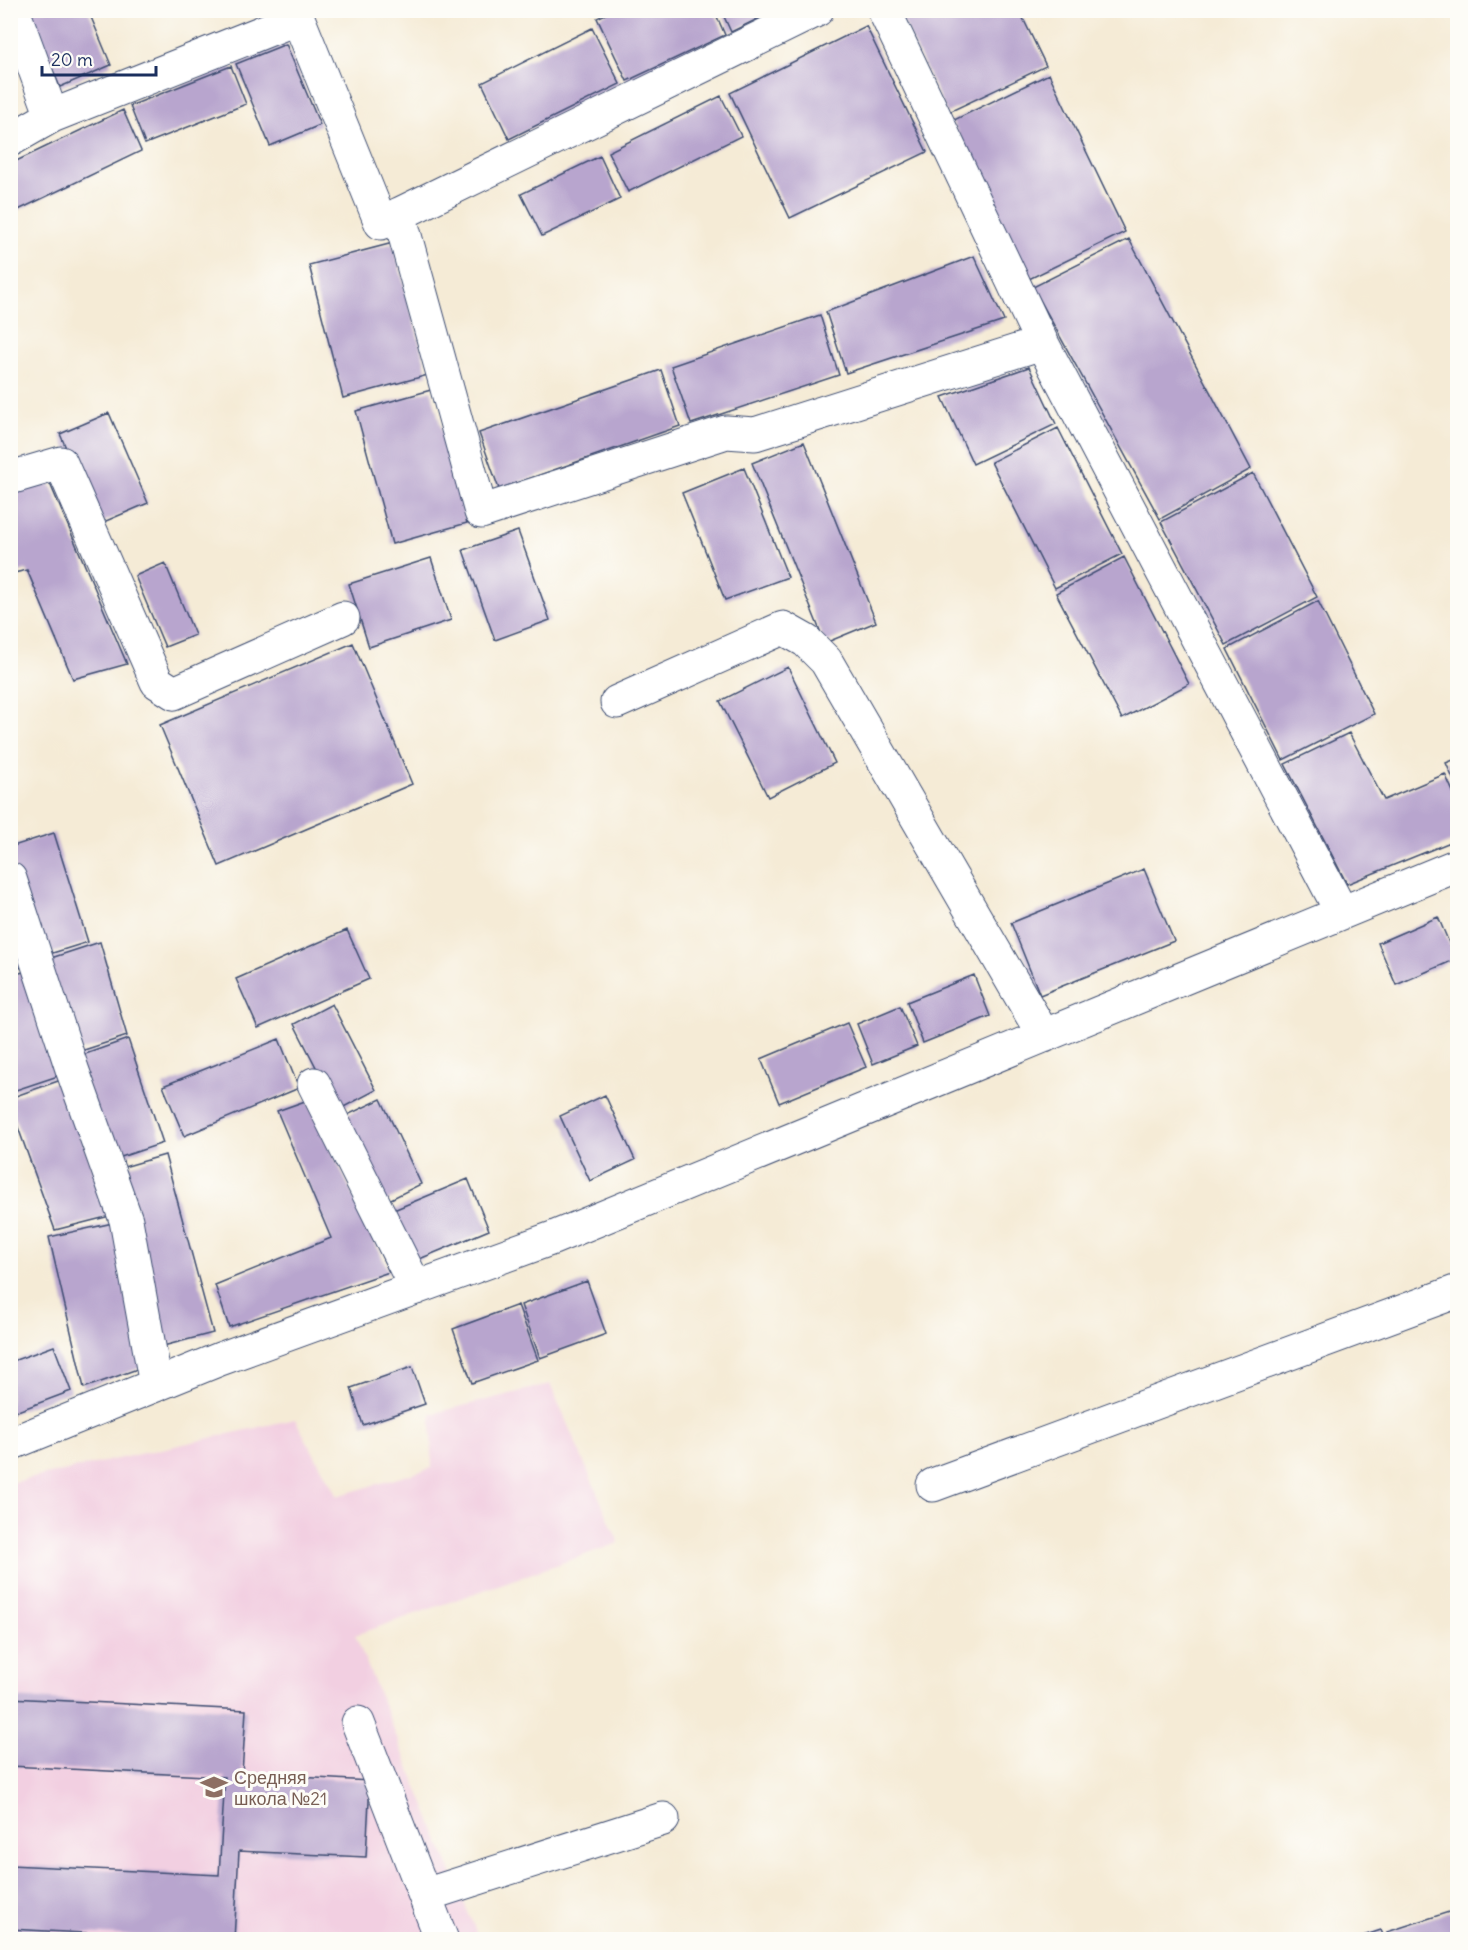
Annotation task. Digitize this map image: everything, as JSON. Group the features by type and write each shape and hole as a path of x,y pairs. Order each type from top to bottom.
{"street":[{"path":"13,10 52,116"},
{"path":"10,140 52,116 297,14 381,223 817,10"},
{"path":"884,10 1042,343 1342,913"},
{"path":"399,214 481,512 726,432 755,434 1042,343"},
{"path":"10,478 61,463 157,682 174,693 343,618"},
{"path":"617,702 783,628 806,641 826,661 1044,1036"},
{"path":"10,1444 220,1359 553,1238 1458,865"},
{"path":"10,879 72,1069 126,1220 156,1385"},
{"path":"314,1084 416,1288"},
{"path":"933,1485 1458,1291"},
{"path":"358,1723 442,1940"},
{"path":"425,1895 663,1819"}],"shaded area":[{"name":"Средняя школа №21","path":"550,1384 619,1543 355,1635 479,1939 11,1939 10,1483 295,1419 337,1496 432,1468 431,1414"}],"building":[{"path":"28,10 88,10 111,65 60,87"},
{"path":"614,10 714,10 725,35 627,81 597,18"},
{"path":"721,10 776,10 731,32"},
{"path":"898,10 1019,10 1046,66 947,113"},
{"path":"866,26 927,152 790,218 730,93"},
{"path":"592,28 620,84 509,139 482,83"},
{"path":"286,44 320,125 270,146 236,64"},
{"path":"231,66 246,104 145,144 130,106"},
{"path":"1049,74 1125,232 1029,279 952,121"},
{"path":"721,96 741,136 628,192 608,152"},
{"path":"123,110 141,151 10,214 10,164"},
{"path":"600,156 620,199 542,236 521,194"},
{"path":"1129,239 1251,469 1160,519 1033,287"},
{"path":"393,243 428,375 343,398 309,265"},
{"path":"974,256 1004,321 846,373 826,312"},
{"path":"820,315 839,375 691,424 671,366"},
{"path":"1029,367 1056,424 973,464 942,397"},
{"path":"661,370 680,426 499,489 479,433"},
{"path":"431,390 467,523 392,544 356,411"},
{"path":"109,413 148,503 99,524 60,434"},
{"path":"1058,428 1122,554 1055,588 991,462"},
{"path":"804,442 876,622 825,643 752,463"},
{"path":"744,468 788,577 725,600 682,493"},
{"path":"1253,473 1317,597 1226,645 1161,522"},
{"path":"48,479 127,664 73,679 27,570 10,574 10,490"},
{"path":"518,531 550,620 495,640 463,550"},
{"path":"1124,557 1189,684 1122,719 1056,593"},
{"path":"431,558 451,620 369,647 349,584"},
{"path":"165,563 195,635 165,647 135,576"},
{"path":"1318,601 1374,714 1283,760 1227,649"},
{"path":"353,643 412,784 219,866 160,725"},
{"path":"788,667 835,763 768,797 720,701"},
{"path":"1349,733 1384,800 1445,774 1458,803 1458,839 1347,884 1285,764"},
{"path":"1458,758 1458,790 1446,763"},
{"path":"54,833 88,942 43,956 10,847"},
{"path":"1144,869 1174,941 1040,995 1011,923"},
{"path":"1438,917 1456,959 1396,985 1378,943"},
{"path":"347,930 369,979 258,1028 236,979"},
{"path":"10,935 22,967 10,971"},
{"path":"100,942 127,1036 75,1053 45,960"},
{"path":"23,972 58,1076 10,1092 10,976"},
{"path":"974,975 990,1016 923,1043 907,1002"},
{"path":"332,1004 376,1090 338,1110 294,1024"},
{"path":"900,1006 917,1046 873,1064 857,1024"},
{"path":"847,1023 866,1067 779,1103 761,1059"},
{"path":"128,1039 163,1143 112,1160 77,1057"},
{"path":"279,1039 299,1088 184,1136 163,1086"},
{"path":"61,1080 110,1216 55,1230 10,1105 10,1098"},
{"path":"605,1095 635,1160 590,1181 560,1116"},
{"path":"381,1099 421,1184 383,1203 343,1117"},
{"path":"308,1100 389,1272 229,1327 215,1285 331,1238 277,1111"},
{"path":"165,1155 213,1333 163,1346 117,1169"},
{"path":"468,1179 489,1230 410,1263 389,1212"},
{"path":"113,1223 143,1367 84,1388 49,1237"},
{"path":"587,1281 606,1334 540,1358 521,1305"},
{"path":"518,1305 538,1360 472,1383 453,1329"},
{"path":"54,1346 71,1391 10,1414 10,1362"},
{"path":"412,1367 425,1404 363,1425 351,1388"},
{"path":"10,1698 246,1710 242,1774 370,1781 366,1857 239,1851 234,1940 176,1940 176,1938 10,1929 10,1865 219,1875 225,1777 10,1766"},
{"path":"1458,1909 1458,1940 1389,1940 1387,1932"},
{"path":"1381,1930 1385,1940 1354,1940 1354,1939"}],"place":[{"name":"Средняя школа №21","path":"214,1787"}]}
